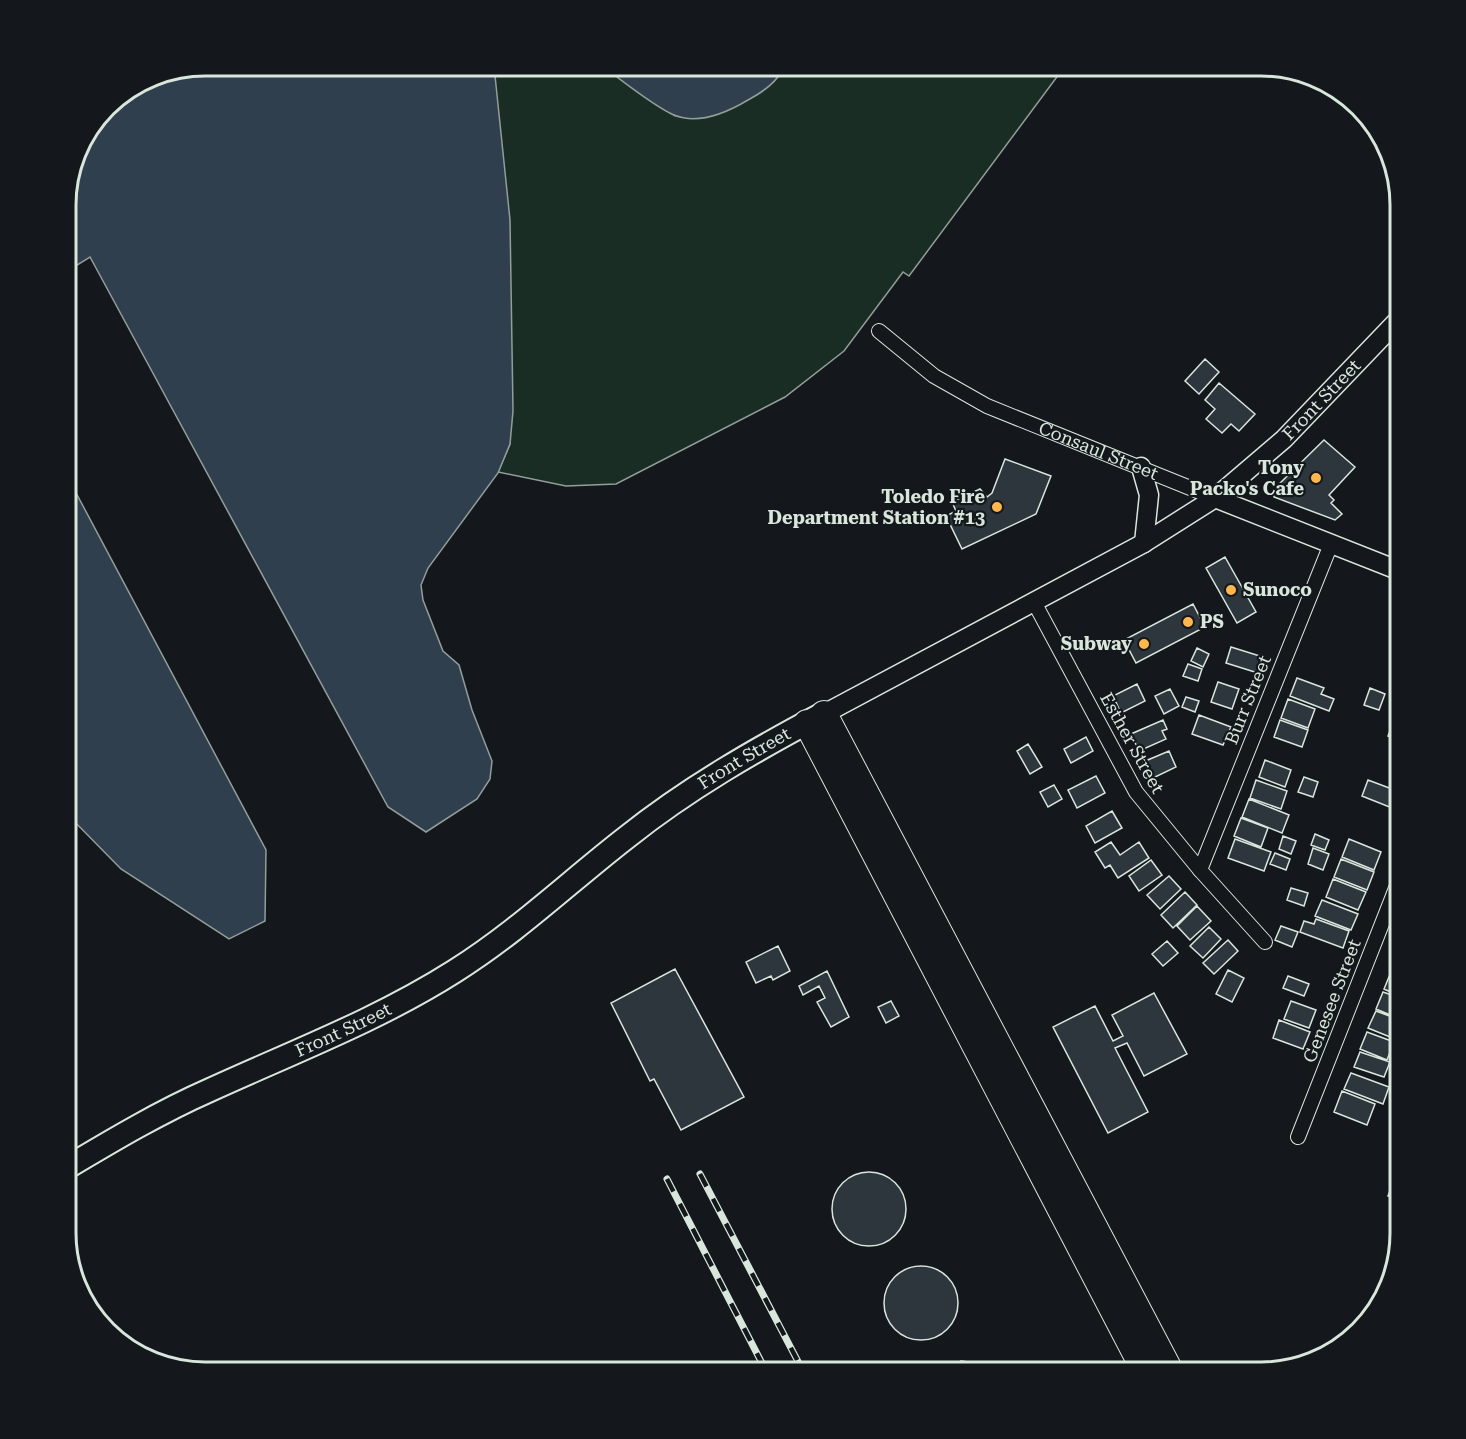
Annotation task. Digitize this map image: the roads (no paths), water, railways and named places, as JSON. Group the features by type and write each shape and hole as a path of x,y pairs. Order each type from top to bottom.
{"highway":[{"path":"816,718 1140,1362"},
{"path":"816,718 1166,1362"}],"main road":[{"name":"Front Street","path":"76,1162 188,1100 344,1031 429,987 528,920 625,838 669,805 816,718"}],"street":[{"name":"Front Street","path":"816,718 1144,543 1215,498 1284,439 1390,328"},
{"name":"Consaul Street","path":"879,331 934,376 987,406 1390,567"},
{"path":"1141,467 1149,495 1144,543"},
{"name":"Burr Street","path":"1200,870 1330,544"},
{"name":"Esther Street","path":"1034,602 1136,792 1200,870 1266,942"},
{"name":"Genesee Street","path":"1298,1137 1390,903"}],"water":[{"path":"205,76 495,76 510,220 513,411 510,444 498,473 428,568 421,585 423,600 443,651 459,665 472,710 492,761 490,779 477,799 426,832 388,807 90,257 77,265 77,197 86,156 98,134 114,114 134,98 156,86 180,79"},
{"path":"616,76 778,77 754,97 722,113 703,118 683,118 674,115"},
{"path":"77,494 266,850 265,921 229,939 121,869 76,824"}],"railway":[{"path":"700,1174 798,1362"},
{"path":"667,1179 761,1362"}],"place":[{"name":"Tony Packo's Cafe","path":"1316,478"},
{"name":"Toledo Fire Department Station #13","path":"997,507"},
{"name":"Sunoco","path":"1231,590"},
{"name":"PS","path":"1188,622"},
{"name":"Subway","path":"1144,644"}]}
